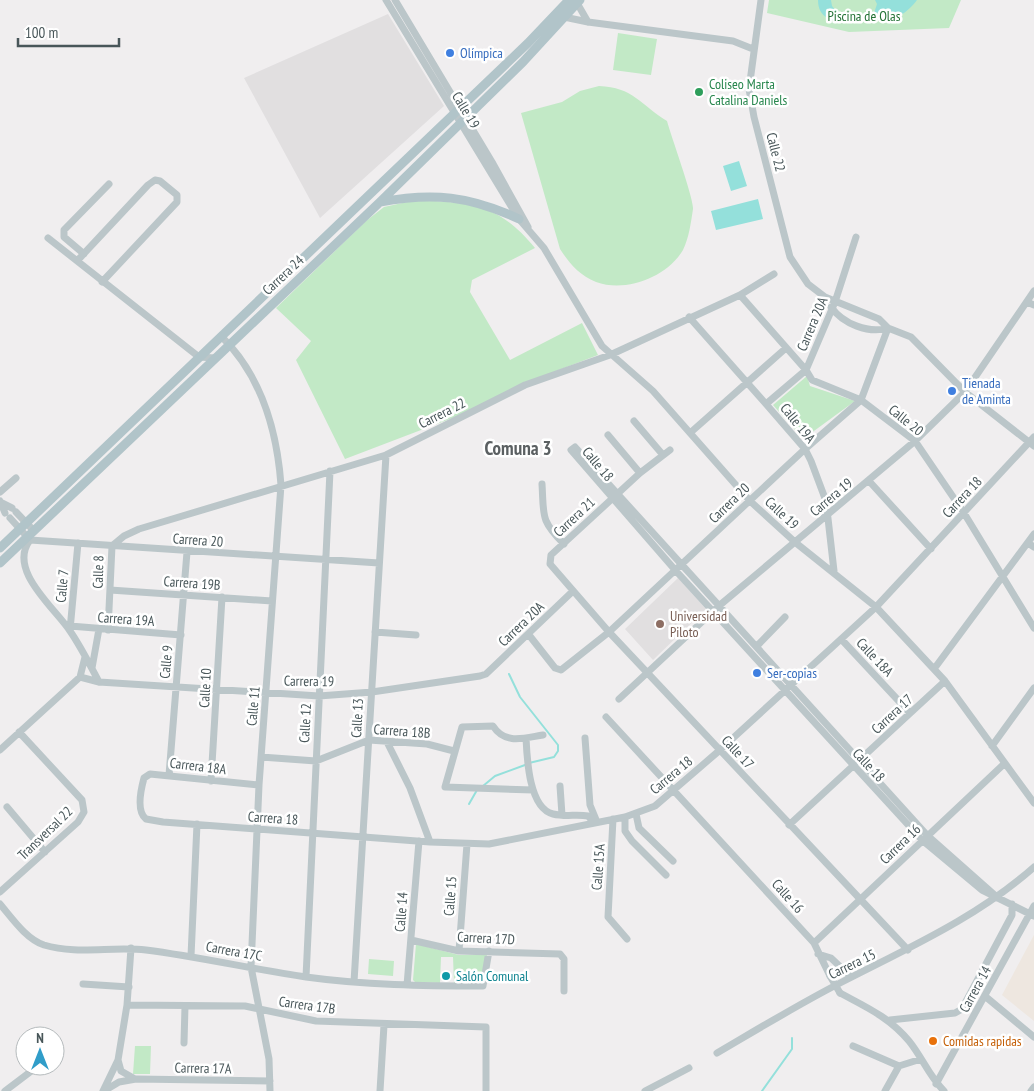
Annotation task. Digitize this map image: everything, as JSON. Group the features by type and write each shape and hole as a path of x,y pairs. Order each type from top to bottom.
{"main road":[{"name":"Carrera 24","path":"0,549 457,111 575,1"},
{"name":"Carrera 24","path":"3,560 29,539 34,531 380,202 523,62 564,17 575,1"},
{"path":"380,202 408,197 437,196 456,198 493,207 519,220"}],"street":[{"name":"Calle 19","path":"386,0 463,120 529,229 544,248 602,346 610,355 654,391 750,501 796,543 834,571 876,607 945,681 1034,803"},
{"name":"Calle 19","path":"395,0 457,111"},
{"name":"Calle 22","path":"761,0 753,49 750,89 754,117 790,257 808,284 824,297 879,319 888,328 911,337 965,392 1033,442"},
{"path":"575,1 588,22"},
{"path":"564,17 588,22 733,41 753,49"},
{"name":"Calle 19","path":"489,164 519,220 529,229"},
{"path":"77,262 152,181 160,181 177,195 177,202 102,282"},
{"path":"84,254 64,237 64,230 109,184"},
{"name":"Carrera 20A","path":"766,404 806,370 832,310 856,237"},
{"path":"48,238 199,358 215,358"},
{"name":"Carrera 22","path":"112,546 124,536 139,529 386,455 525,385 610,355 689,317 740,296 774,274"},
{"name":"Carrera 19","path":"619,699 720,605 915,441 965,392 1030,304 1034,292"},
{"name":"Calle 20","path":"740,296 806,370 812,380 861,400 915,441 964,513 1001,577 1034,628"},
{"name":"Calle 22","path":"824,297 832,310 862,328 877,331 888,328"},
{"name":"Calle 19A","path":"689,317 805,449 826,501 834,571"},
{"name":"Carrera 20","path":"529,634 555,668 561,670 566,668 609,632 805,449 861,400 888,328"},
{"name":"Calle 11","path":"221,336 230,344 245,364 261,394 277,450 281,485 259,785 251,967 260,1009 270,1091"},
{"path":"690,434 786,348"},
{"path":"634,421 664,455"},
{"path":"608,435 640,473"},
{"name":"Carrera 18","path":"140,812 143,818 149,820 257,830 466,844 501,842 636,814 654,806 675,789 842,640 876,607 1033,442"},
{"name":"Calle 18","path":"614,496 575,447 571,450 679,568 714,611 853,767 925,837 997,897 1033,912"},
{"name":"Carrera 21","path":"552,568 549,561 551,555 640,473 670,450"},
{"name":"Calle 13","path":"354,982 386,455"},
{"name":"Calle 12","path":"306,977 330,471"},
{"path":"0,492 16,478"},
{"path":"869,481 931,549"},
{"path":"542,484 546,522 550,530 564,544"},
{"path":"1,502 14,510 24,526 29,539 24,550 25,564 38,592 70,628 99,682"},
{"path":"1,502 8,516 34,531"},
{"path":"934,669 1001,577 1031,545 1034,534"},
{"name":"Carrera 20","path":"29,539 187,552 379,563"},
{"name":"Calle 7","path":"70,628 78,544"},
{"name":"Calle 8","path":"108,630 112,546"},
{"path":"0,549 3,560"},
{"name":"Calle 9","path":"169,775 187,552"},
{"name":"Calle 17","path":"552,568 609,632 908,950"},
{"name":"Calle 18","path":"679,568 720,605 925,837"},
{"name":"Carrera 19B","path":"110,590 272,600"},
{"name":"Carrera 20A","path":"486,674 573,591"},
{"name":"Calle 10","path":"212,781 222,597"},
{"path":"757,646 785,618"},
{"name":"Carrera 19A","path":"70,628 181,635"},
{"path":"92,668 99,629"},
{"path":"375,632 416,635"},
{"name":"Calle 18A","path":"842,640 910,713"},
{"path":"0,750 80,677 85,657"},
{"name":"Carrera 19","path":"80,677 99,682 319,696 372,692 486,674"},
{"name":"Carrera 17","path":"789,825 945,681"},
{"path":"992,746 1034,688"},
{"name":"Calle 16","path":"606,717 675,789 814,943 818,954 840,993 890,1020 910,1042 936,1084 944,1091"},
{"path":"533,790 444,787 459,730 464,726 493,726 499,734 507,739 543,735"},
{"name":"Transversal 22","path":"0,892 78,822 84,812 82,800 19,732"},
{"path":"526,738 533,790 539,804 552,814 588,816 596,822"},
{"path":"585,738 590,805 596,822"},
{"name":"Carrera 18B","path":"261,757 316,761 369,740 427,744 454,751"},
{"path":"387,742 410,788 430,842"},
{"name":"Carrera 16","path":"814,943 1004,764"},
{"name":"Carrera 18A","path":"140,812 144,778 150,774 259,785"},
{"path":"560,786 562,815"},
{"path":"7,807 44,852"},
{"path":"636,814 639,828 673,861"},
{"path":"625,817 625,831 632,841 666,875"},
{"name":"Calle 15A","path":"613,819 608,917 627,939"},
{"path":"191,956 197,824"},
{"name":"Calle 14","path":"408,985 418,841"},
{"name":"Calle 15","path":"459,951 466,844"},
{"path":"997,897 1034,867"},
{"name":"Carrera 15","path":"717,1053 850,977 908,950 997,897"},
{"name":"Carrera 17C","path":"0,904 32,939 42,944 87,950 132,948 191,956 306,977 354,982 484,986 489,951"},
{"name":"Carrera 14","path":"890,1020 956,1013 962,1009 1012,915 1012,904"},
{"name":"Carrera 14","path":"936,1084 1033,912"},
{"name":"Carrera 17D","path":"411,940 459,951 560,954 564,959 564,992"},
{"path":"103,1091 118,1060 127,1004 132,948"},
{"path":"818,954 832,958 850,977"},
{"path":"83,984 129,987"},
{"path":"986,997 1034,1037"},
{"name":"Carrera 17B","path":"127,1004 245,1006 316,1021 384,1025 485,1027 488,1029 486,1091"},
{"path":"184,1043 185,1006"},
{"path":"380,1091 384,1025"},
{"path":"852,1046 899,1066 921,1059"},
{"path":"118,1060 121,1071 136,1079"},
{"path":"885,1091 899,1066"},
{"path":"646,1091 689,1068"},
{"path":"5,1091 25,1076"},
{"name":"Carrera 17A","path":"103,1091 119,1082 136,1079 270,1081"},
{"path":"1031,1091 1034,1087"}],"shaded area":[{"path":"388,14 444,106 320,218 244,78"},
{"name":"Universidad Piloto","path":"678,578 706,609 653,660 625,629"},
{"path":"1034,935 1034,1021 1002,995"}],"green space":[{"name":"Piscina de Olas","path":"769,0 961,0 949,28 849,32 767,13"},
{"path":"618,33 657,39 651,75 613,70"},
{"path":"599,86 611,87 629,93 667,121 693,209 687,240 676,260 656,275 632,284 608,285 596,282 584,276 575,268 560,249 521,113 562,102 580,91"},
{"path":"416,200 453,202 482,208 509,222 535,248 472,280 470,292 510,360 582,323 598,355 517,386 463,414 345,459 296,360 311,341 276,308 366,221 384,207"},
{"path":"807,376 810,386 855,401 803,439 773,405"},
{"path":"416,944 459,955 487,955 480,983 454,983 453,957 441,957 440,983 415,982 413,980"},
{"path":"369,959 394,961 393,976 368,974"},
{"path":"135,1046 151,1046 150,1074 133,1074"}],"water":[{"path":"818,0 831,0 832,6 839,15 863,16 874,13 877,4 875,0 917,0 905,12 894,19 847,22 824,16"},
{"path":"739,161 747,186 731,191 723,166"},
{"path":"758,199 763,219 716,230 711,211"}],"waterway":[{"path":"509,674 520,697 558,745 558,751 554,757 529,763"},
{"path":"483,786 495,776 525,765"},
{"path":"469,804 477,790"},
{"path":"762,1091 792,1049 792,1038"}],"place":[{"name":"Olímpica","path":"450,53"},
{"name":"Coliseo Marta Catalina Daniels","path":"699,92"},
{"name":"Tienada de Aminta","path":"952,391"},
{"name":"Universidad Piloto","path":"660,624"},
{"name":"Ser-copias","path":"757,673"},
{"name":"Salón Comunal","path":"446,976"},
{"name":"Comidas rapidas","path":"933,1041"}],"district":[{"name":"Comuna 3","path":"518,448"}]}
